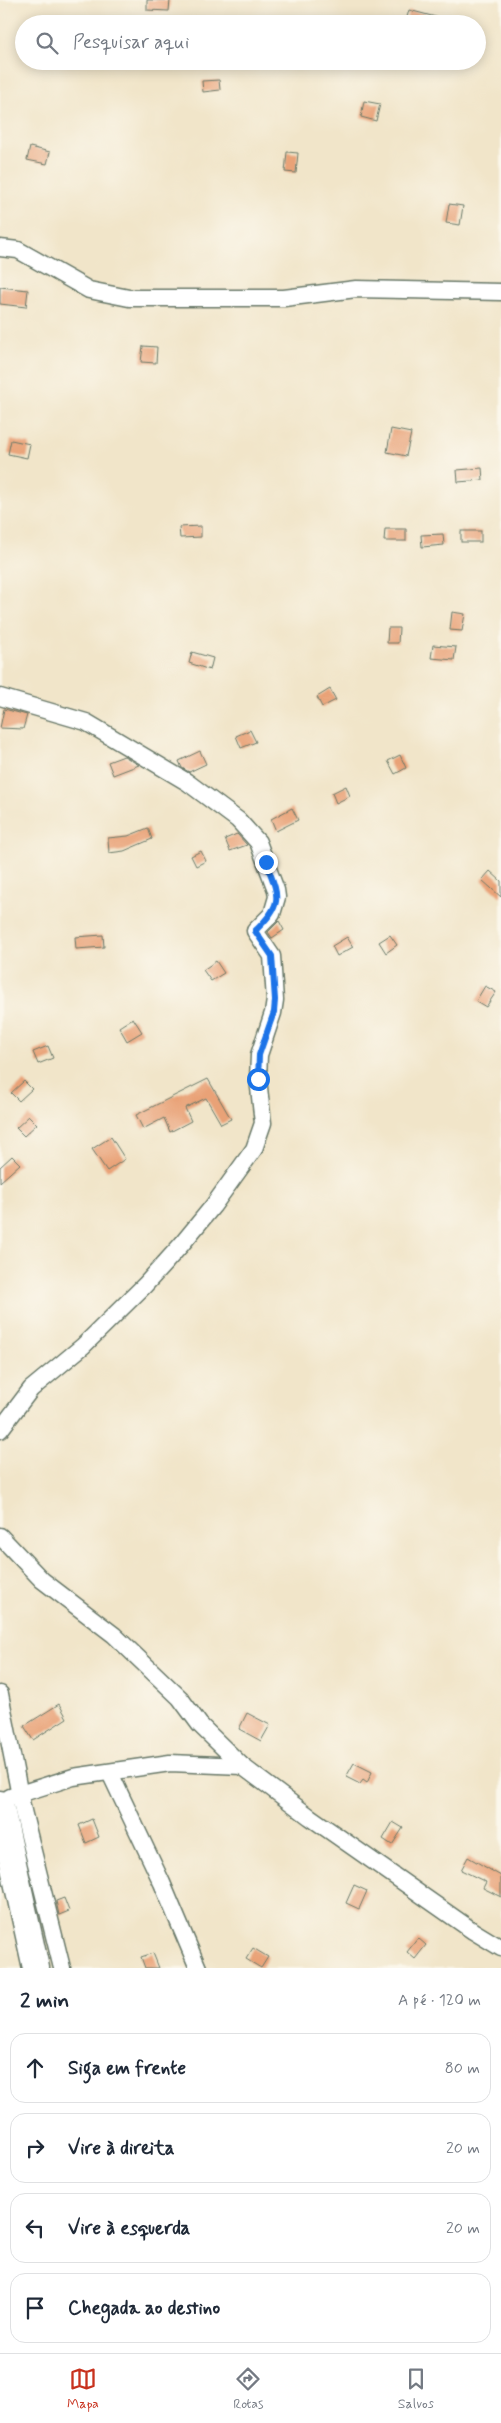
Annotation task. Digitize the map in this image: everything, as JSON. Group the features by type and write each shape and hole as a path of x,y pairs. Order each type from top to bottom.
{"main road":[{"path":"10,1799 36,1968"}],"street":[{"path":"0,248 18,250 89,290 129,298 284,298 356,289 501,292"},
{"path":"0,697 86,722 187,782 238,820 252,834 266,862 277,897 272,914 255,931 272,956 275,1000 274,1012 259,1055 258,1079 263,1123 254,1149 213,1206 145,1285 83,1346 31,1389 0,1430"},
{"path":"0,1536 42,1580 114,1634 180,1698 200,1725 242,1766 310,1817 473,1932 501,1948"},
{"path":"0,1694 10,1799 62,1968"},
{"path":"0,1799 10,1799 74,1777 170,1763 242,1766"},
{"path":"110,1772 162,1883 198,1968"}],"building":[{"path":"147,0 170,0 169,11 147,10"},
{"path":"409,10 428,15 408,15"},
{"path":"219,80 220,90 203,92 202,81"},
{"path":"364,101 380,104 376,121 361,117"},
{"path":"30,147 50,152 47,164 27,160"},
{"path":"287,152 298,153 296,173 285,172"},
{"path":"449,204 463,206 460,225 446,223"},
{"path":"0,287 28,290 26,307 0,304"},
{"path":"143,346 157,347 156,363 141,362"},
{"path":"391,429 411,433 406,456 387,452"},
{"path":"11,440 30,444 27,458 8,454"},
{"path":"482,468 483,480 458,482 457,470"},
{"path":"201,526 201,537 180,538 179,527"},
{"path":"385,529 406,529 406,541 384,541"},
{"path":"461,531 481,531 481,542 461,542"},
{"path":"443,534 444,545 422,547 421,535"},
{"path":"452,612 465,614 462,631 450,630"},
{"path":"388,628 399,628 398,643 387,643"},
{"path":"433,645 456,647 454,660 431,658"},
{"path":"192,652 213,658 210,670 189,663"},
{"path":"330,689 336,700 322,707 317,697"},
{"path":"4,709 27,715 23,729 0,728"},
{"path":"250,730 256,742 241,748 236,736"},
{"path":"200,751 206,764 189,772 182,768 179,761"},
{"path":"400,755 406,768 395,774 388,761"},
{"path":"124,756 139,765 113,775 108,762"},
{"path":"346,786 350,796 336,803 332,793"},
{"path":"292,808 298,820 276,831 271,819"},
{"path":"148,828 152,839 124,851 109,853 108,838 128,836"},
{"path":"237,834 247,845 230,851 225,839"},
{"path":"201,851 206,861 196,866 191,856"},
{"path":"490,871 501,881 501,897 482,880"},
{"path":"279,921 284,930 272,938 268,932"},
{"path":"103,935 104,947 76,949 75,937"},
{"path":"390,935 397,945 386,953 379,942"},
{"path":"347,937 353,947 337,956 332,946"},
{"path":"216,961 224,973 211,981 203,970"},
{"path":"485,986 496,992 486,1007 476,1001"},
{"path":"133,1018 142,1032 127,1041 119,1027"},
{"path":"48,1046 53,1058 38,1064 33,1052"},
{"path":"208,1079 231,1119 221,1124 206,1098 185,1108 191,1121 170,1132 164,1118 143,1129 136,1115"},
{"path":"24,1081 32,1089 19,1101 11,1093"},
{"path":"29,1116 37,1124 24,1136 16,1128"},
{"path":"111,1137 125,1159 107,1171 92,1149"},
{"path":"12,1156 20,1164 0,1182 0,1167"},
{"path":"59,1704 67,1718 33,1740 24,1726"},
{"path":"247,1713 270,1725 261,1741 239,1729"},
{"path":"354,1763 372,1772 367,1783 363,1780 360,1784 346,1777"},
{"path":"92,1819 99,1837 86,1843 79,1825"},
{"path":"393,1822 403,1828 392,1845 383,1839"},
{"path":"468,1857 501,1876 501,1897 483,1888 486,1882 461,1870"},
{"path":"354,1885 367,1891 359,1909 346,1903"},
{"path":"64,1898 69,1911 59,1915 56,1901"},
{"path":"418,1938 426,1945 415,1959 407,1952"},
{"path":"253,1948 268,1957 261,1968 246,1959"},
{"path":"153,1953 159,1968 145,1968 141,1957"}],"route":[{"path":"258,1079 259,1055 274,1012 275,1000 272,956 255,931 272,914 277,897 266,862"}]}
